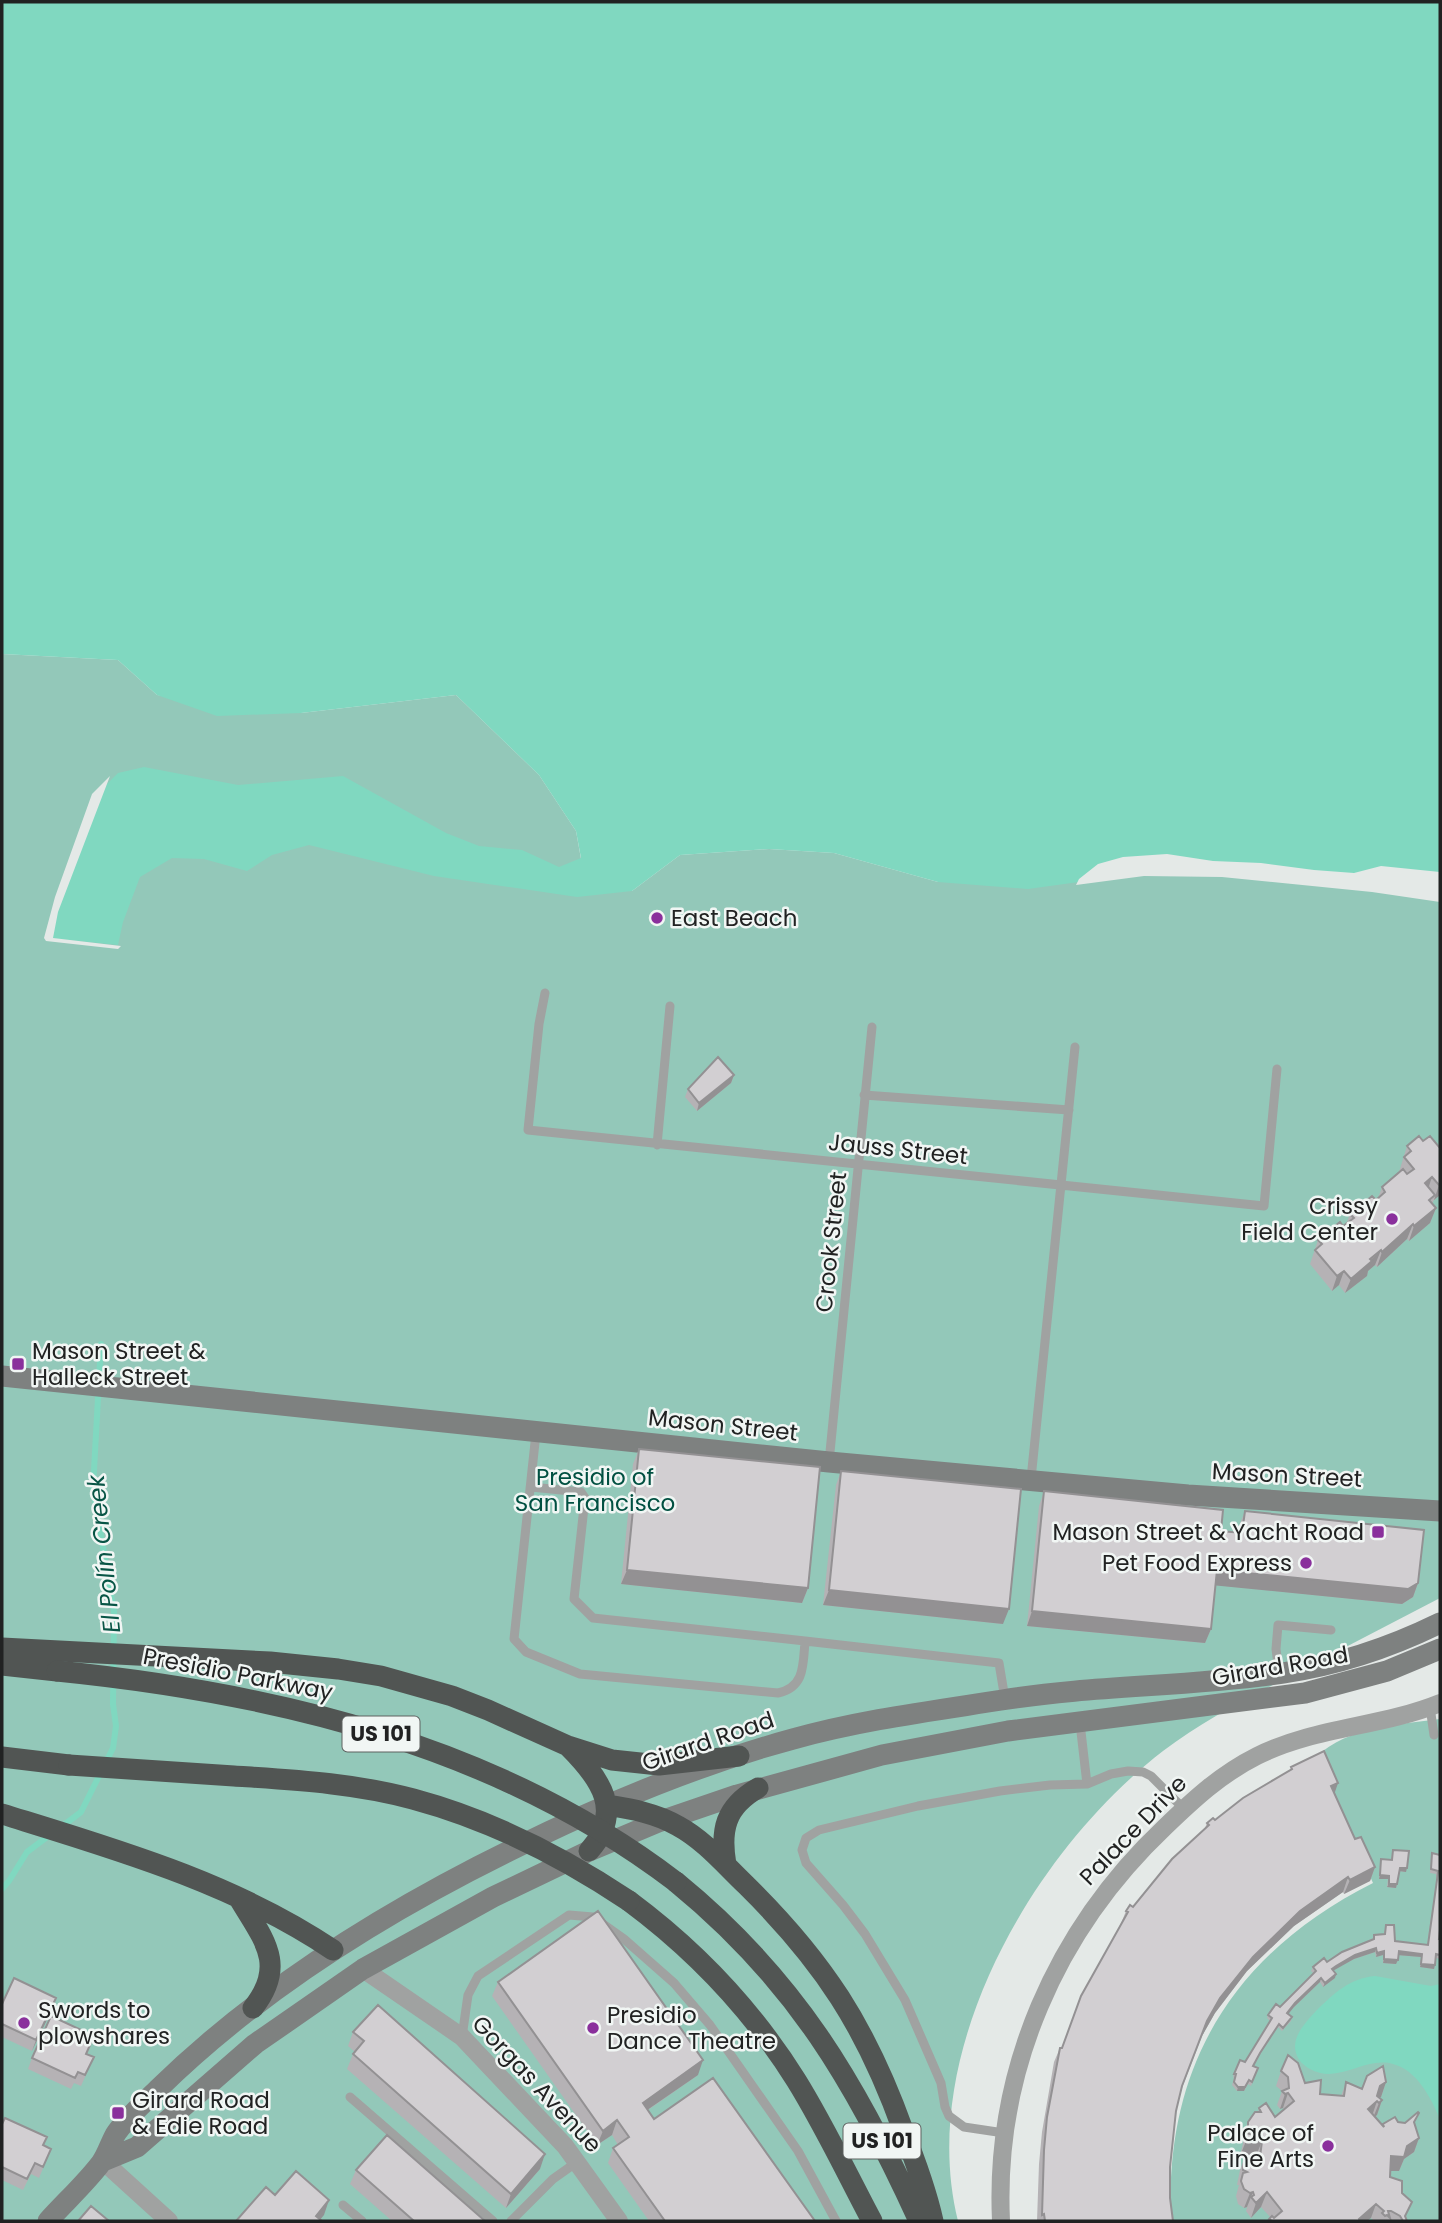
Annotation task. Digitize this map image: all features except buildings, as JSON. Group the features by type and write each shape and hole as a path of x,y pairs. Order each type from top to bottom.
{"highway":[{"path":"2,1648 57,1661 270,1662 360,1672 452,1696 541,1732 568,1746 612,1760 641,1764 690,1763 739,1756"},
{"name":"Presidio Parkway","path":"2,1665 57,1661 242,1697 336,1720 407,1743 506,1782 564,1809 637,1853 710,1910 754,1954 815,2029 866,2112 919,2221"},
{"path":"568,1746 595,1776 607,1805 607,1822 601,1839 589,1851"},
{"name":"US 101","path":"2,1757 69,1765 326,1783 411,1799 475,1819 573,1865 629,1901 671,1934 704,1965 760,2028 806,2098 872,2221"},
{"path":"726,1865 722,1840 727,1820 743,1798 758,1788"},
{"path":"607,1805 646,1813 666,1820 690,1834 726,1865 797,1938 834,1986 855,2020 890,2094 925,2189 933,2221"},
{"path":"2,1814 127,1853 240,1900 333,1950"},
{"path":"240,1900 265,1941 272,1962 266,1987 253,2008"}],"street":[{"name":"Mason Street","path":"2,1376 829,1462 1223,1497 1440,1511"},
{"path":"1374,1506 1440,1524"},
{"name":"Girard Road","path":"48,2221 103,2161 116,2134 132,2115 191,2060 253,2008 333,1950 442,1884 607,1805 739,1756 794,1739 1004,1699 1280,1674 1347,1659 1387,1646 1440,1623"},
{"name":"Girard Road","path":"103,2161 137,2147 255,2044 363,1969 473,1908 589,1851 666,1820 758,1788 903,1750 1008,1731 1305,1693 1387,1671 1440,1649"},
{"name":"Palace Drive","path":"1001,2221 1004,2133 1021,2059 1038,2010 1062,1959 1103,1893 1183,1808 1217,1779 1276,1747 1435,1705"},
{"name":"Gorgas Avenue","path":"333,1950 462,2036 542,2120 577,2162 619,2221"},
{"path":"103,2161 169,2221"}],"lane":[{"name":"Jauss Street","path":"545,993 539,1024 528,1130 657,1144 1264,1206 1277,1069"},
{"path":"657,1144 670,1006"},
{"name":"Crook Street","path":"829,1462 872,1027"},
{"path":"1031,1479 1075,1046"},
{"path":"864,1095 1069,1110"},
{"path":"537,1433 514,1639 526,1652 580,1674 778,1693 790,1690 797,1684 802,1671 806,1641"},
{"path":"531,1487 582,1492 585,1497 574,1599 593,1618 999,1662 1004,1699"},
{"path":"1280,1674 1276,1649 1279,1625 1331,1630"},
{"path":"1434,1735 1435,1705"},
{"path":"1079,1721 1087,1784"},
{"path":"1004,2133 964,2127 949,2116 941,2083 901,1991 865,1934 806,1863 803,1843 811,1833 819,1830 918,1806 1024,1788 1087,1784 1119,1772 1143,1772 1157,1780 1183,1808"},
{"path":"462,2036 468,1995 478,1976 569,1915 593,1917 624,1939 674,1983 709,2025 798,2151 836,2221"},
{"path":"350,2097 493,2221"},
{"path":"511,2221 553,2179 577,2162"},
{"path":"343,2205 362,2221"}],"green space":[{"name":"Presidio of San Francisco","path":"2,654 118,660 157,695 301,713 456,695 539,775 576,831 581,859 632,891 680,855 769,849 834,853 938,882 1096,879 1144,873 1223,873 1440,899 1440,1598 1257,1693 1193,1730 1163,1751 1115,1793 1070,1843 1029,1900 996,1961 970,2025 954,2091 949,2157 958,2221 2,2221"},
{"path":"1440,1719 1440,2221 1171,2221 1172,2165 1180,2112 1195,2064 1217,2020 1246,1980 1282,1943 1324,1911 1373,1883 1316,1757 1343,1739 1359,1733 1391,1725"}],"shaded area":[{"path":"2,2 1440,2 1440,899 1223,873 1144,873 1028,889 938,882 834,853 769,849 680,855 632,891 577,897 434,876 309,845 272,855 247,871 204,859 172,858 140,877 123,922 118,945 48,938 96,795 118,773 144,767 238,785 343,776 446,833 479,846 522,850 559,867 581,858 576,831 539,775 456,695 301,713 217,716 157,695 118,660 2,654"},
{"path":"1375,1976 1431,1986 1440,1984 1440,2120 1422,2086 1402,2067 1382,2063 1331,2074 1321,2073 1305,2066 1297,2056 1297,2036 1316,2011 1350,1983"}],"pier":[{"path":"110,776 58,912 53,938 121,946 118,949 46,941 44,938 55,897 92,794"},
{"path":"1167,854 1213,861 1354,873 1381,866 1440,872 1440,902 1372,892 1222,877 1144,876 1076,885 1079,879 1098,864 1123,857"}],"waterway":[{"name":"El Polín Creek","path":"60,1828 81,1812 113,1748 116,1726 113,1704 114,1612 93,1488 101,1344"},
{"name":"El Polín Creek","path":"2,1889 27,1852 51,1834"}],"place":[{"name":"East Beach","path":"657,918"},
{"name":"Crissy Field Center","path":"1392,1219"},
{"name":"Mason Street & Halleck Street","path":"18,1364"},
{"name":"Mason Street & Yacht Road","path":"1378,1532"},
{"name":"Pet Food Express","path":"1306,1563"},
{"name":"Swords to plowshares","path":"24,2023"},
{"name":"Presidio Dance Theatre","path":"593,2028"},
{"name":"Girard Road & Edie Road","path":"118,2113"},
{"name":"Palace of Fine Arts","path":"1328,2146"}]}
